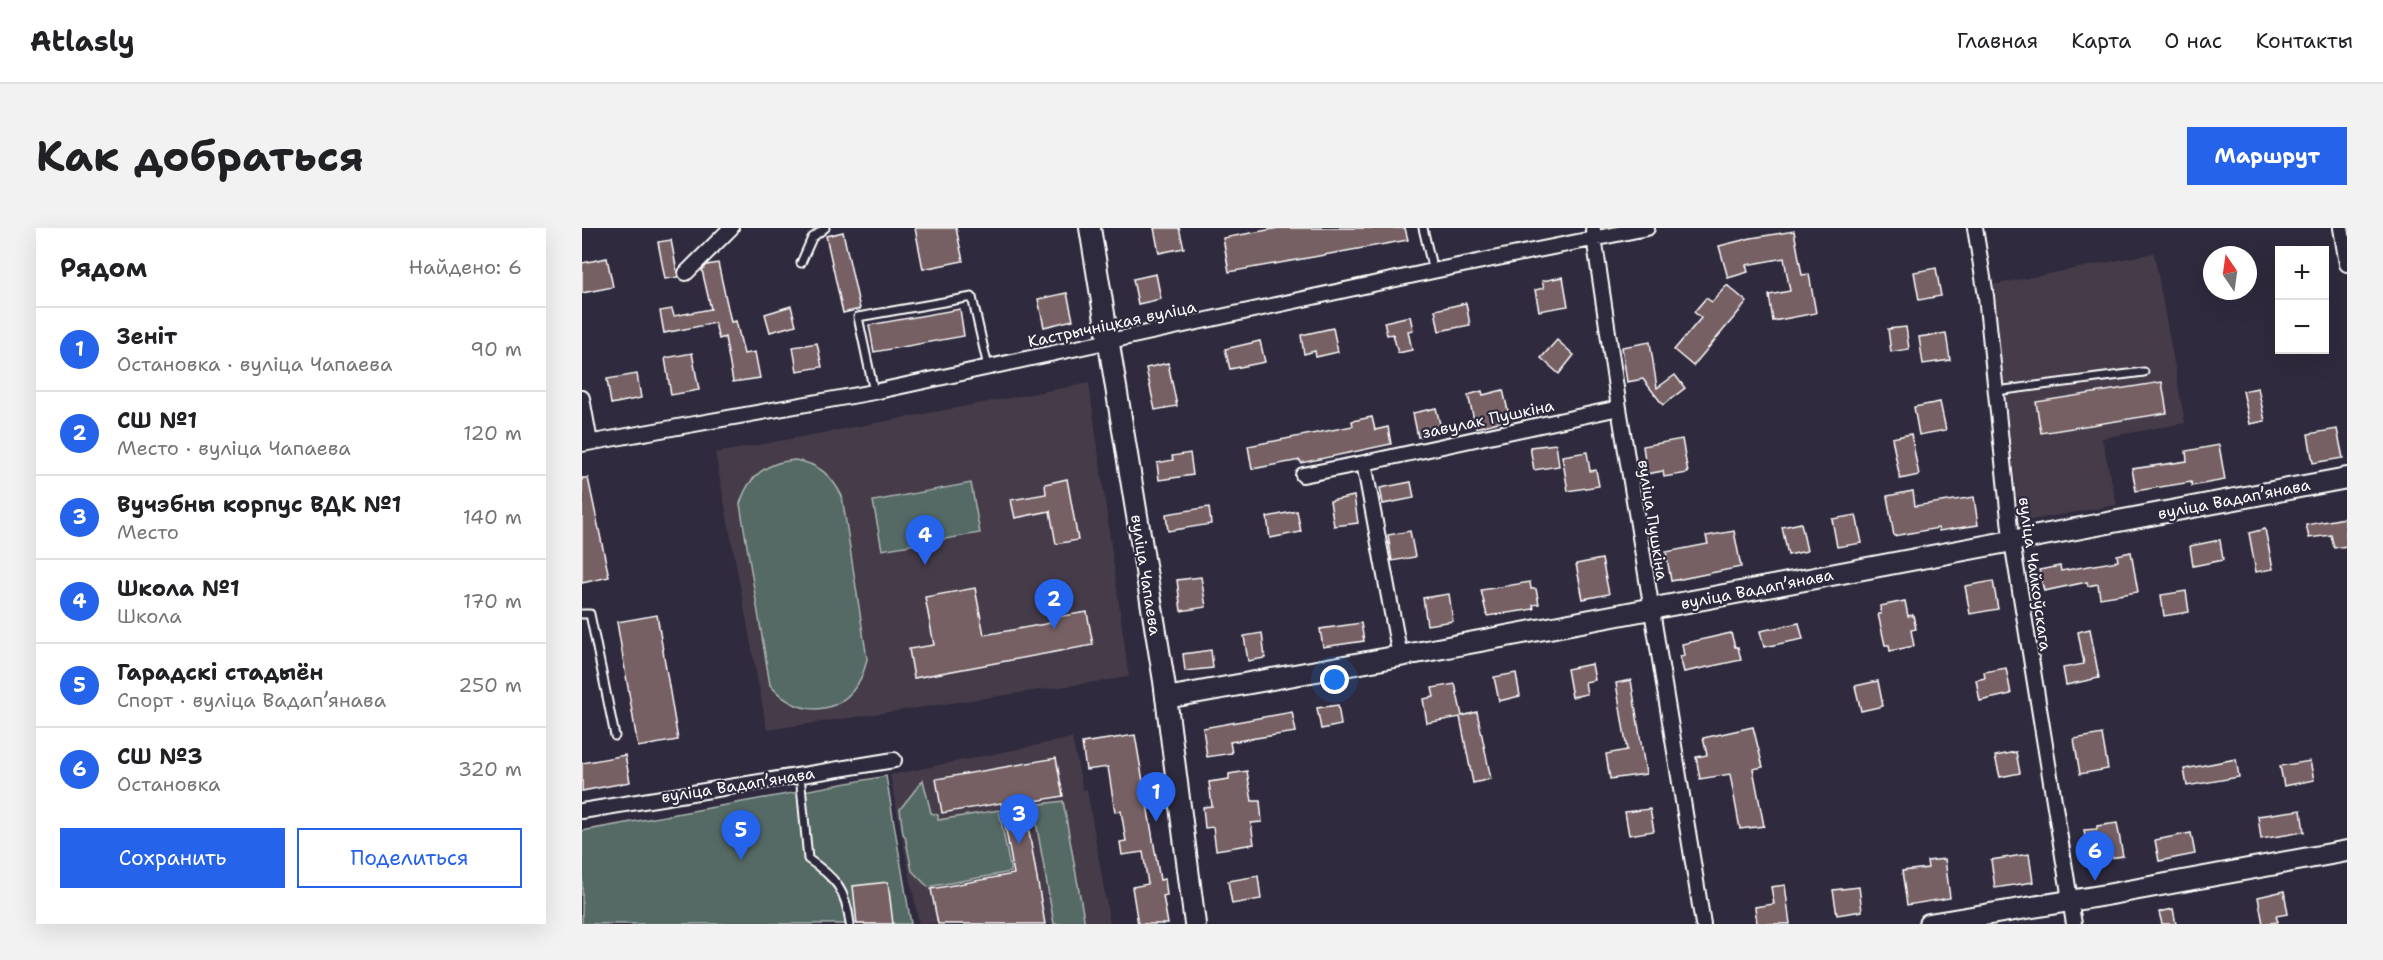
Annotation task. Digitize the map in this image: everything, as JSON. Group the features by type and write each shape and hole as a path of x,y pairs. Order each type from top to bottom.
{"street":[{"path":"686,273 731,228"},
{"name":"вуліца Чапаева","path":"1090,228 1166,698 1195,924"},
{"name":"Кастрычніцкая вуліца","path":"586,443 874,392 1433,271 1594,232 1647,228"},
{"name":"вуліца Чайкоўскага","path":"1975,228 1986,296 2013,541 2068,900 2074,924"},
{"path":"2341,228 2347,264"},
{"name":"вуліца Пушкіна","path":"1594,232 1619,408 1703,924"},
{"path":"582,398 586,443"},
{"name":"завулак Пушкіна","path":"1303,475 1619,408"},
{"path":"1365,462 1400,656"},
{"name":"вуліца Вадапʼянава","path":"1166,698 2347,478"},
{"name":"вуліца Вадапʼянава","path":"582,811 894,760"},
{"path":"1929,924 2347,850"}],"lane":[{"path":"801,263 812,238 825,228"},
{"path":"1423,228 1433,271"},
{"path":"874,392 858,317 972,297 988,368"},
{"path":"1996,391 2144,372"},
{"path":"582,614 590,614 615,736"},
{"path":"800,775 808,859 824,869 838,885 848,902 850,924"}],"shaded area":[{"path":"2154,253 2185,423 2102,438 2117,505 2020,522 2006,405 1987,286"},
{"path":"1089,383 1129,677 767,730 715,453"},
{"path":"1072,738 1083,790 1087,789 1110,924 919,924 890,775"}],"green space":[{"path":"795,460 811,464 829,476 842,496 867,659 853,691 841,701 828,707 813,709 799,706 784,698 770,685 740,504 753,478 760,472 775,464"},
{"path":"971,483 980,533 882,550 873,501"},
{"path":"886,776 911,924 582,924 582,831"},
{"path":"923,780 931,813 938,815 938,820 999,810 1011,872 928,887 912,871 903,834 900,809"},
{"path":"1063,801 1085,924 1054,924 1033,805"}],"building":[{"path":"915,228 956,228 963,261 923,269"},
{"path":"1154,228 1179,228 1184,248 1159,253"},
{"path":"1279,228 1405,228 1408,240 1229,272 1223,238"},
{"path":"1794,231 1802,275 1809,274 1816,313 1773,321 1769,295 1790,291 1784,258 1746,265 1748,272 1728,278 1719,246"},
{"path":"843,232 860,309 843,313 826,236"},
{"path":"671,240 678,277 665,279 658,242"},
{"path":"607,258 613,287 582,293 582,263"},
{"path":"718,263 731,322 736,321 744,354 755,352 760,378 733,382 725,337 719,339 715,323 664,333 660,311 672,309 674,316 711,309 702,270 707,265"},
{"path":"1936,268 1941,296 1919,300 1914,272"},
{"path":"1156,274 1161,299 1138,304 1133,279"},
{"path":"1563,277 1568,306 1539,311 1535,290 1544,288 1542,281"},
{"path":"1727,285 1747,302 1693,366 1674,350 1701,318 1694,312 1706,298 1712,302"},
{"path":"1067,293 1073,320 1044,327 1038,299"},
{"path":"1466,303 1470,325 1439,331 1435,310"},
{"path":"791,306 796,325 770,332 765,314"},
{"path":"960,309 964,336 874,352 869,325"},
{"path":"1410,316 1413,330 1408,331 1412,350 1398,353 1393,334 1387,335 1384,322"},
{"path":"1906,327 1909,349 1891,352 1888,329"},
{"path":"1333,328 1338,352 1316,357 1315,351 1304,354 1301,335"},
{"path":"1946,333 1950,360 1923,364 1919,337"},
{"path":"1557,340 1574,355 1559,374 1541,358"},
{"path":"1260,341 1265,362 1230,369 1225,349"},
{"path":"1650,342 1657,388 1675,375 1685,388 1663,405 1643,379 1627,382 1622,347"},
{"path":"817,343 822,367 797,371 793,347"},
{"path":"692,353 699,390 671,395 665,358"},
{"path":"1168,363 1177,406 1155,410 1146,368"},
{"path":"637,374 641,398 611,404 607,379"},
{"path":"2162,382 2167,413 2041,433 2036,402"},
{"path":"2258,388 2265,421 2250,424 2243,391"},
{"path":"1503,390 1510,419 1476,428 1468,395 1482,391 1483,395"},
{"path":"1940,402 1946,430 1919,435 1914,407"},
{"path":"1436,408 1442,432 1418,437 1413,413"},
{"path":"1372,417 1375,430 1388,427 1391,444 1301,463 1300,460 1252,469 1248,446 1353,426 1352,421"},
{"path":"2337,429 2343,458 2313,463 2308,434"},
{"path":"1911,434 1919,475 1900,479 1892,438"},
{"path":"1682,439 1688,473 1664,477 1663,471 1647,474 1643,446"},
{"path":"1556,444 1559,466 1534,470 1530,447"},
{"path":"2219,445 2225,480 2192,486 2191,482 2136,491 2132,469 2187,461 2186,451"},
{"path":"1587,452 1590,471 1596,470 1599,486 1568,491 1562,456"},
{"path":"1190,453 1193,475 1159,480 1157,463 1173,460 1172,456"},
{"path":"582,478 588,478 609,577 582,583"},
{"path":"1067,479 1078,540 1056,544 1050,511 1015,518 1011,500 1046,494 1045,484"},
{"path":"1411,482 1414,498 1383,504 1380,488"},
{"path":"1913,491 1915,506 1974,497 1978,525 1939,531 1938,528 1894,536 1887,496"},
{"path":"1354,496 1358,523 1334,526 1330,501"},
{"path":"1209,507 1211,524 1168,531 1166,514"},
{"path":"1297,511 1301,532 1270,538 1267,517"},
{"path":"1856,515 1862,543 1837,547 1832,519"},
{"path":"2345,518 2347,546 2334,548 2331,535 2309,538 2306,525"},
{"path":"1801,523 1807,551 1788,555 1782,527"},
{"path":"2265,529 2273,569 2256,572 2249,533"},
{"path":"1410,531 1415,557 1392,561 1388,535"},
{"path":"1734,531 1741,567 1671,581 1666,552 1708,544 1706,536"},
{"path":"2220,540 2223,560 2193,566 2190,546"},
{"path":"2131,552 2138,592 2100,598 2098,584 2088,586 2087,582 2044,591 2039,570 2060,566 2061,571 2118,561 2117,555"},
{"path":"1602,559 1609,594 1583,599 1576,564"},
{"path":"1201,577 1206,607 1181,611 1177,580"},
{"path":"1993,581 1998,609 1970,614 1965,586"},
{"path":"1530,582 1531,589 1536,589 1539,604 1533,605 1534,609 1487,616 1481,590"},
{"path":"975,588 984,635 1051,623 1050,618 1087,612 1093,645 914,678 909,649 934,645 925,597"},
{"path":"2186,591 2189,612 2164,616 2161,595"},
{"path":"1449,594 1453,621 1427,625 1423,598"},
{"path":"1905,601 1908,616 1913,615 1916,629 1911,630 1914,646 1890,651 1889,645 1885,645 1878,614 1881,614 1880,606"},
{"path":"657,615 678,740 638,747 617,622"},
{"path":"1361,623 1364,641 1323,647 1320,629"},
{"path":"1799,623 1803,639 1764,647 1760,631"},
{"path":"2090,629 2099,678 2066,685 2063,668 2084,664 2078,632"},
{"path":"1262,633 1265,658 1248,661 1244,636"},
{"path":"1731,633 1741,660 1684,672 1680,657 1684,656 1682,644"},
{"path":"1211,650 1213,668 1185,671 1183,654"},
{"path":"1592,664 1595,680 1585,682 1587,694 1572,697 1567,669"},
{"path":"2006,668 2011,694 1980,701 1976,680 1985,678 1984,672"},
{"path":"1516,673 1520,696 1499,701 1494,677"},
{"path":"1631,680 1646,774 1610,779 1606,754 1627,750 1616,683"},
{"path":"1878,681 1883,706 1861,711 1855,686"},
{"path":"1455,684 1462,716 1477,712 1491,779 1473,783 1460,717 1427,723 1423,699 1434,697 1432,688"},
{"path":"1338,705 1341,725 1321,729 1317,708"},
{"path":"1292,712 1296,732 1230,742 1232,753 1207,757 1203,728"},
{"path":"1753,727 1763,767 1753,769 1764,826 1740,829 1730,774 1700,779 1696,757 1707,755 1703,738"},
{"path":"2102,734 2108,769 2080,774 2074,739"},
{"path":"1135,735 1160,880 1165,879 1167,895 1163,896 1168,924 1138,924 1132,887 1148,884 1143,852 1122,855 1120,842 1126,841 1121,811 1115,812 1108,767 1086,770 1082,743"},
{"path":"2016,752 2020,773 2000,777 1995,756"},
{"path":"625,755 630,782 582,791 582,763"},
{"path":"1056,758 1063,796 1024,803 1045,924 938,924 931,889 1014,874 1001,803 942,813 936,779"},
{"path":"2236,759 2239,777 2187,786 2184,769"},
{"path":"2310,761 2314,780 2284,786 2280,766"},
{"path":"1247,771 1252,801 1260,801 1262,822 1251,823 1254,844 1216,850 1213,827 1205,828 1203,807 1212,806 1209,782 1229,779 1229,774"},
{"path":"1650,809 1654,831 1629,835 1625,812"},
{"path":"2301,810 2304,832 2261,839 2258,816"},
{"path":"2117,823 2123,856 2089,861 2084,830"},
{"path":"2191,833 2195,854 2159,861 2155,840"},
{"path":"2029,854 2033,882 1995,888 1991,860"},
{"path":"1945,859 1950,898 1907,905 1902,871 1928,868 1927,861"},
{"path":"1258,876 1261,899 1232,904 1228,881"},
{"path":"888,882 893,924 857,924 853,886"},
{"path":"1785,885 1790,924 1757,924 1755,907 1774,904 1771,887"},
{"path":"1859,887 1862,911 1837,915 1833,890"},
{"path":"2284,891 2288,914 2276,916 2278,922 2263,924 2258,897"},
{"path":"2173,909 2176,924 2162,924 2159,912"}],"place":[{"name":"Школа №1","path":"925,565"},
{"name":"СШ №1","path":"1054,629"},
{"name":"Зеніт","path":"1156,822"},
{"name":"Вучэбны корпус ВДК №1","path":"1019,844"},
{"name":"Гарадскі стадыён","path":"741,860"},
{"name":"СШ №3","path":"2095,881"}]}
